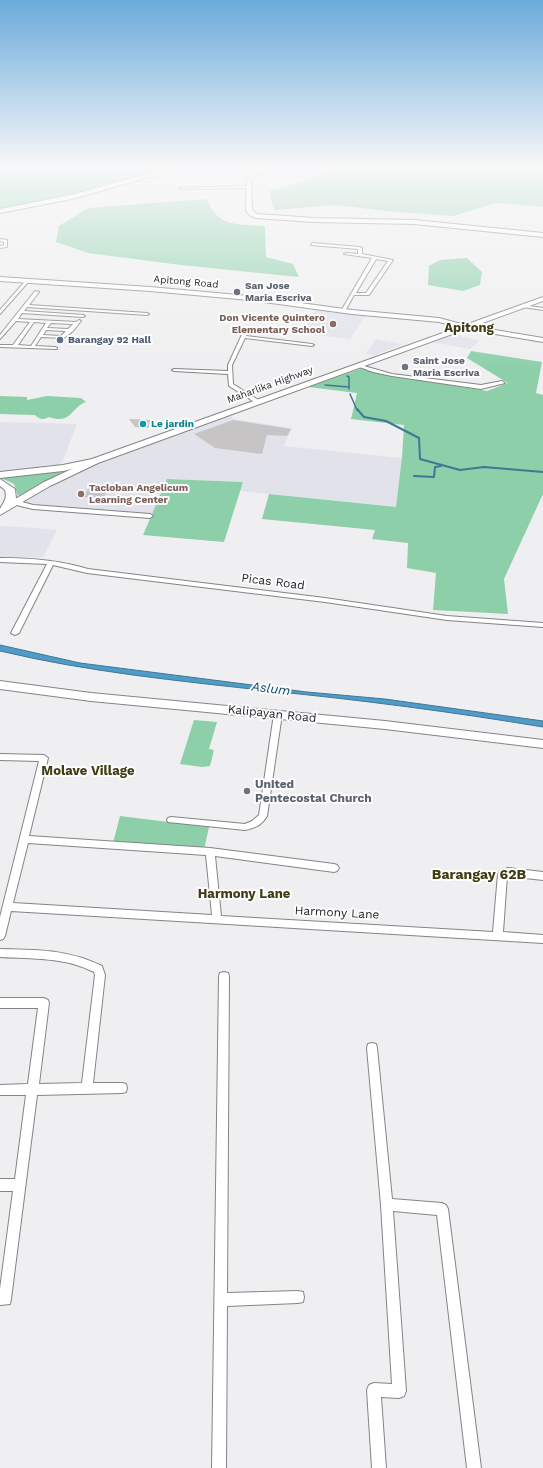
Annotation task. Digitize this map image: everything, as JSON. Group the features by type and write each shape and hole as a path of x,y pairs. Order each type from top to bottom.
{"main road":[{"name":"Maharlika Highway","path":"0,475 63,468 95,461 543,299"},
{"path":"0,482 10,489 12,494 11,501 3,510"}],"street":[{"path":"0,240 6,241 6,246 0,247"},
{"path":"312,244 360,248 360,255"},
{"path":"346,254 390,259 367,294 354,294"},
{"path":"343,311 375,257"},
{"name":"Apitong Road","path":"0,279 249,298 343,311 439,320 487,331"},
{"path":"0,313 28,280"},
{"path":"18,292 24,292"},
{"path":"0,338 37,292 31,292"},
{"path":"26,306 147,314"},
{"path":"525,306 543,309"},
{"path":"40,336 62,337 78,323 88,309"},
{"path":"21,312 83,316"},
{"path":"14,320 78,323"},
{"path":"14,347 33,321"},
{"path":"32,347 49,322"},
{"path":"44,329 71,330"},
{"path":"246,330 230,365 229,373 231,385 258,402"},
{"path":"449,333 487,331 543,340"},
{"path":"244,337 312,345"},
{"path":"0,346 55,348"},
{"path":"359,365 375,372 481,387 502,383"},
{"path":"174,370 229,373"},
{"path":"3,510 55,479 95,461"},
{"path":"15,502 22,506 150,516"},
{"name":"Picas Road","path":"0,560 75,566 87,571 325,600 447,618 543,625"},
{"path":"15,632 51,563"},
{"name":"Kalipayan Road","path":"0,684 84,696 385,725 543,744"},
{"path":"171,820 245,827 260,821 263,816 278,714"},
{"path":"0,757 44,758 0,932"},
{"path":"24,839 210,852 334,868"},
{"path":"210,852 217,919"},
{"path":"498,935 503,874 508,872 543,876"},
{"name":"Harmony Lane","path":"7,907 498,935 543,939"},
{"path":"0,953 62,956 87,962 98,969 100,975 87,1088"},
{"path":"220,1468 224,976"},
{"path":"0,1003 44,1003 31,1091 5,1299 0,1299"},
{"path":"372,1048 387,1205 399,1391 374,1390 379,1468"},
{"path":"0,1090 31,1091 122,1088"},
{"path":"0,1185 19,1185"},
{"path":"387,1205 442,1209 474,1468"},
{"path":"221,1300 298,1297"}],"shaded area":[{"name":"Don Vicente Quintero Elementary School","path":"317,308 366,315 350,339 300,333"},
{"path":"454,334 479,341 470,349 432,342"},
{"path":"376,339 403,344 375,355 366,354"},
{"path":"229,415 234,419 292,428 284,446 402,458 396,507 240,491 243,482 167,479 152,514 19,503 87,468"},
{"path":"0,422 77,424 61,465 0,472"},
{"path":"0,526 57,530 43,557 0,558"}],"green space":[{"path":"57,235 265,235 266,257 293,264 299,277 181,265 88,253 56,242"},
{"path":"467,258 482,272 480,285 463,291 428,285 429,266 440,260"},
{"path":"471,351 542,362 536,393 543,395 543,494 504,579 508,614 433,610 436,573 407,568 408,543 372,539 375,530 262,519 269,494 396,507 404,425 351,419 357,393 308,387 363,368 376,373 487,391 508,383 467,358"},
{"path":"0,396 27,397 27,400 47,396 81,398 86,402 81,404 67,417 62,419 49,417 42,419 35,415 0,414"},
{"path":"68,469 18,496 14,484 1,478"},
{"path":"167,479 243,482 224,542 143,535"},
{"path":"194,720 217,722 209,749 214,750 210,766 202,767 180,764"},
{"path":"120,816 209,827 204,850 113,843"}],"water":[{"name":"Aslum","path":"0,645 80,663 307,692 385,699 543,721 543,727 475,716 338,698 100,670 67,665 0,651"}],"building":[{"name":"Le jardin","path":"129,419 151,420 148,428 135,427"},
{"path":"233,420 291,429 287,436 267,435 262,454 215,448 194,434"},
{"path":"88,489 107,491 103,499 83,497"}],"waterway":[{"path":"347,376 349,377 349,387"},
{"path":"325,385 349,387"},
{"path":"350,394 357,410"},
{"path":"357,409 364,417 386,421 419,438 420,459 460,470 484,467 543,472"},
{"path":"414,476 434,477 435,467 441,466"}],"place":[{"name":"San Jose Maria Escriva","path":"237,292"},
{"name":"Don Vicente Quintero Elementary School","path":"333,324"},
{"name":"Barangay 92 Hall","path":"60,340"},
{"name":"Saint Jose Maria Escriva","path":"405,367"},
{"name":"Le jardin","path":"143,424"},
{"name":"Tacloban Angelicum Learning Center","path":"81,494"},
{"name":"United Pentecostal Church","path":"247,791"}],"district":[{"name":"Apitong","path":"469,328"},
{"name":"Molave Village","path":"88,771"},
{"name":"Barangay 62B","path":"479,875"},
{"name":"Harmony Lane","path":"244,894"}]}
